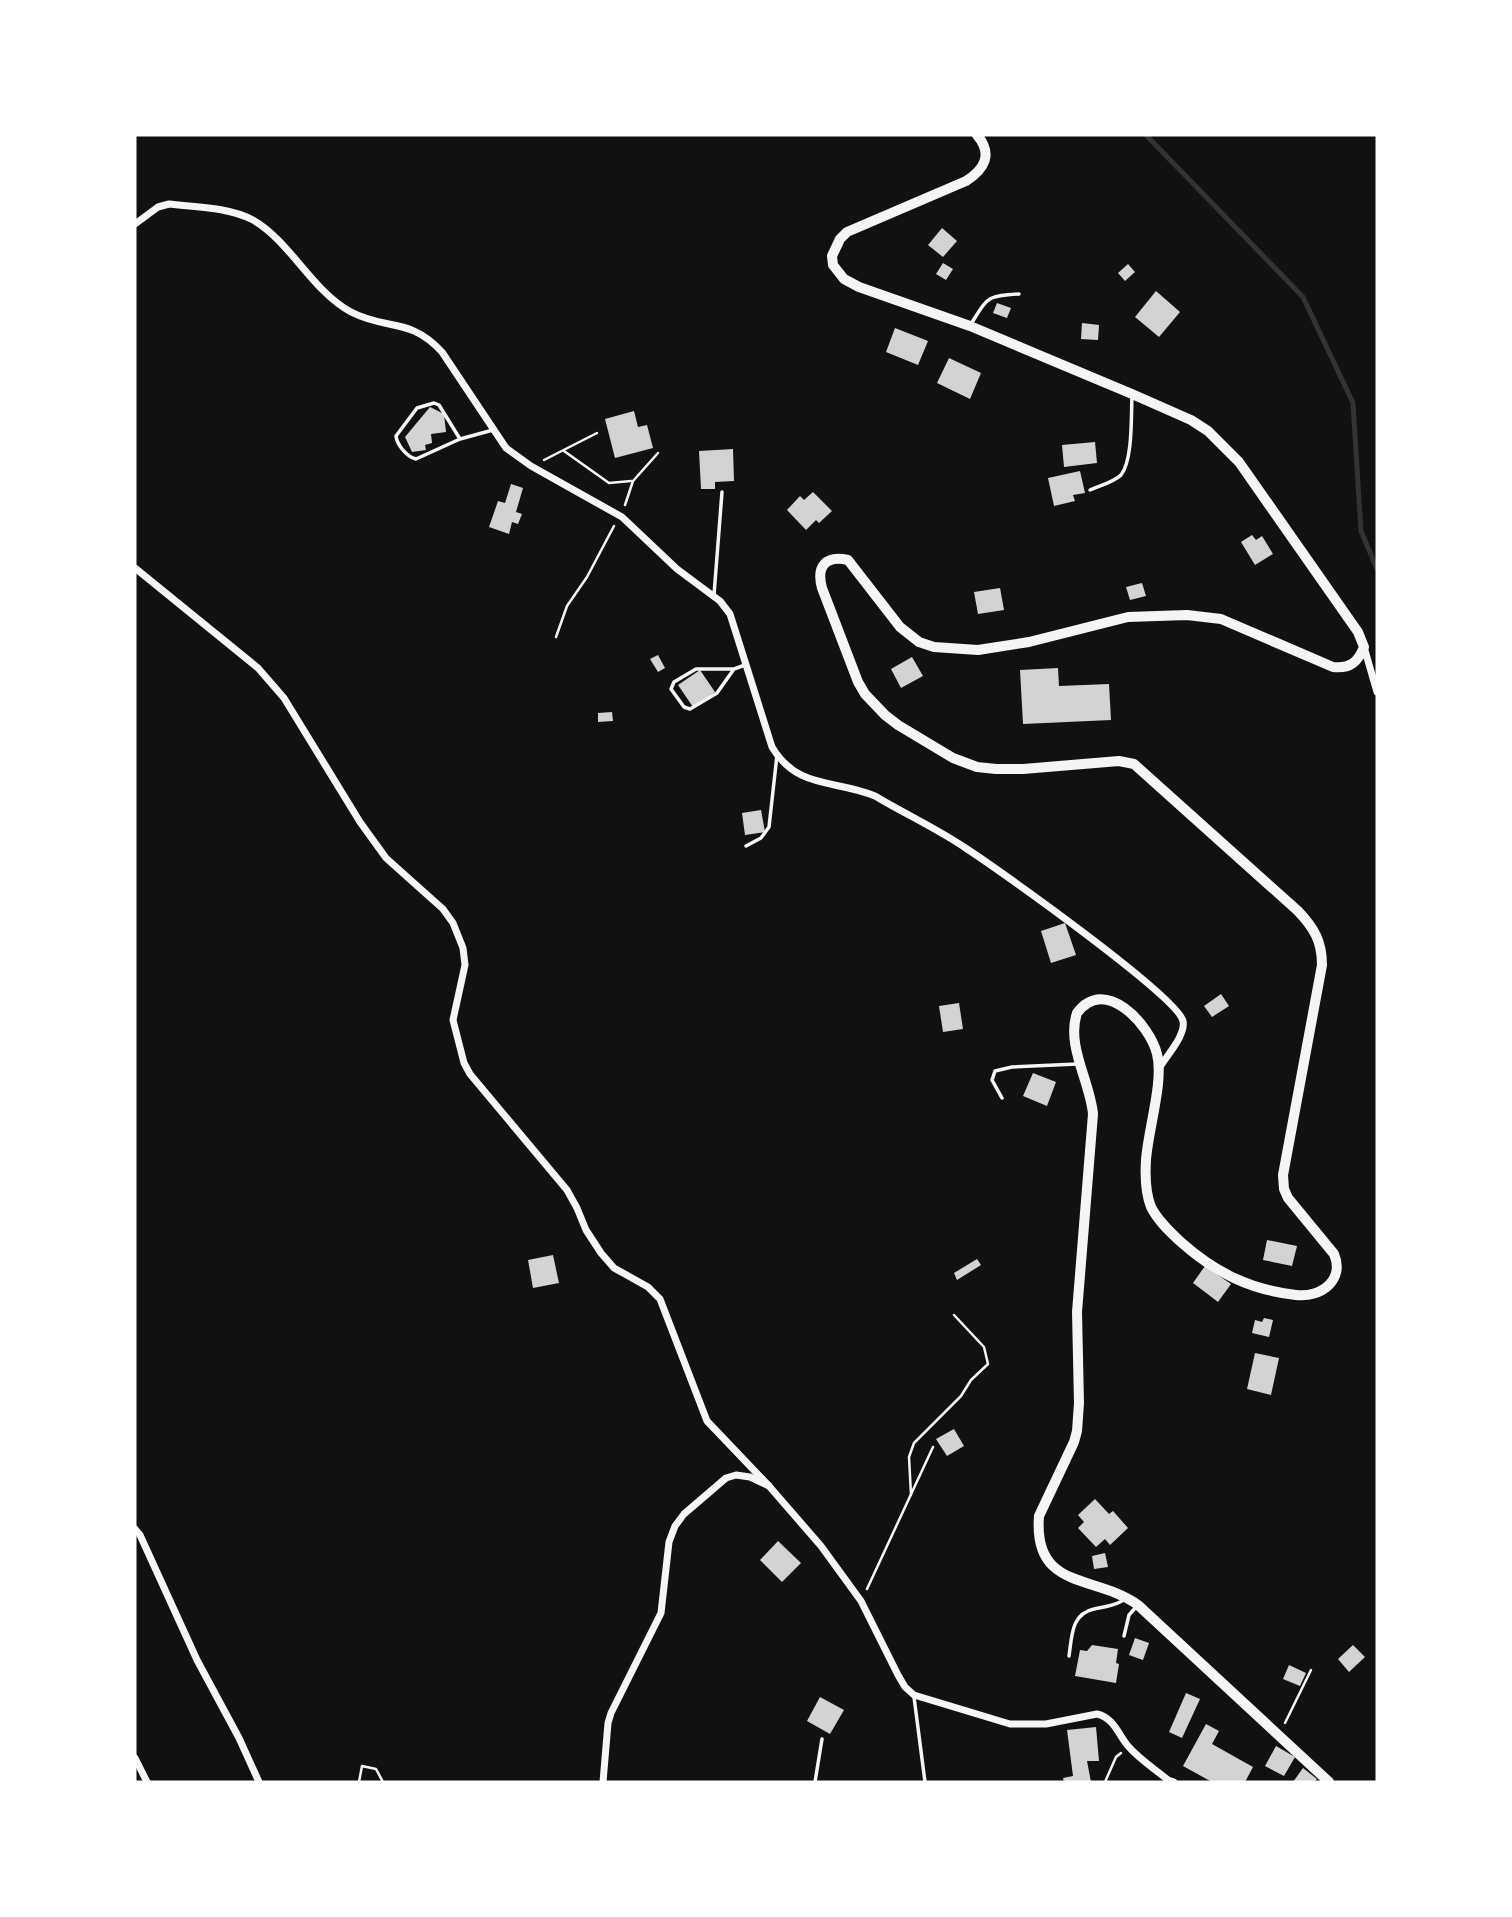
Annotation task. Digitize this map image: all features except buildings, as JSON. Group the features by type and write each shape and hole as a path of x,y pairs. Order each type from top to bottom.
{"main road":[{"path":"977,135 987,153 987,159 976,175 848,232 839,239 832,256 838,273 859,287 970,326 1191,420 1208,431 1232,455 1358,632 1364,647 1357,661 1350,666 1333,667 1221,619 1187,615 1128,617 1029,642 978,650 934,648 919,642 900,626 848,560 830,560 821,571 822,588 858,682 873,704 892,720 953,758 977,767 1023,769 1119,761 1134,764 1313,927 1322,948 1322,965 1283,1175 1288,1198 1334,1254 1337,1269 1328,1287 1315,1294 1302,1296 1272,1292 1235,1280 1196,1255 1169,1232 1153,1211 1145,1181 1159,1068 1147,1030 1124,1006 1102,999 1091,1001 1077,1013 1074,1031 1093,1114 1077,1312 1078,1419 1074,1442 1039,1516 1038,1529 1044,1554 1051,1565 1063,1575 1127,1597 1138,1605 1329,1782"}],"street":[{"path":"135,224 158,207 169,204 239,214 252,219 263,227 327,294 349,310 371,321 411,328 432,341 506,448 531,466 622,517 677,569 714,596 730,614 772,747 795,773 875,796 967,848 1137,973 1171,1003 1183,1018 1182,1032 1159,1068"},
{"path":"135,568 258,668 273,684 360,822 386,858 449,916 465,957 465,972 453,1020 464,1063 470,1074 567,1190 578,1208 586,1230 601,1253 614,1268 656,1294 677,1340 707,1421 821,1546 861,1601 905,1687 914,1695 1010,1724 1046,1724 1097,1714 1104,1716 1110,1720 1128,1746 1168,1780 1174,1782"},
{"path":"1364,647 1377,692"},
{"path":"603,1782 608,1723 661,1613 669,1542 675,1526 684,1514 726,1478 744,1475 769,1486"},
{"path":"135,1529 259,1782"},
{"path":"135,1758 147,1782"}],"lane":[{"path":"970,326 989,298 994,295 1019,294"},
{"path":"1090,490 1115,479 1123,472 1128,455 1132,394"},
{"path":"460,439 439,405 434,403 417,408 396,436 408,456 416,459 460,439 494,429"},
{"path":"714,596 722,492"},
{"path":"734,669 717,693 690,709 684,707 671,689 674,682 696,669 734,669 746,665"},
{"path":"746,846 761,838 769,827 777,755"},
{"path":"1002,1098 992,1080 995,1071 1012,1067 1080,1065"},
{"path":"1069,1656 1073,1629 1081,1614 1113,1605 1127,1597"},
{"path":"1124,1636 1129,1615 1138,1605"},
{"path":"914,1695 925,1782"},
{"path":"815,1782 822,1740"}],"path":[{"path":"531,466 597,433"},
{"path":"564,451 610,483 633,481"},
{"path":"556,637 567,606 587,577 614,525 622,517 633,481 658,453"},
{"path":"911,1495 909,1457 914,1443 961,1396 971,1380 988,1364 984,1348 954,1315"},
{"path":"861,1601 933,1447"},
{"path":"1278,1736 1311,1670"},
{"path":"1105,1782 1116,1757 1128,1746"},
{"path":"359,1782 362,1766 376,1769 383,1782"}],"waterway":[{"path":"1146,135 1303,297 1353,403 1361,531 1377,569"}]}
